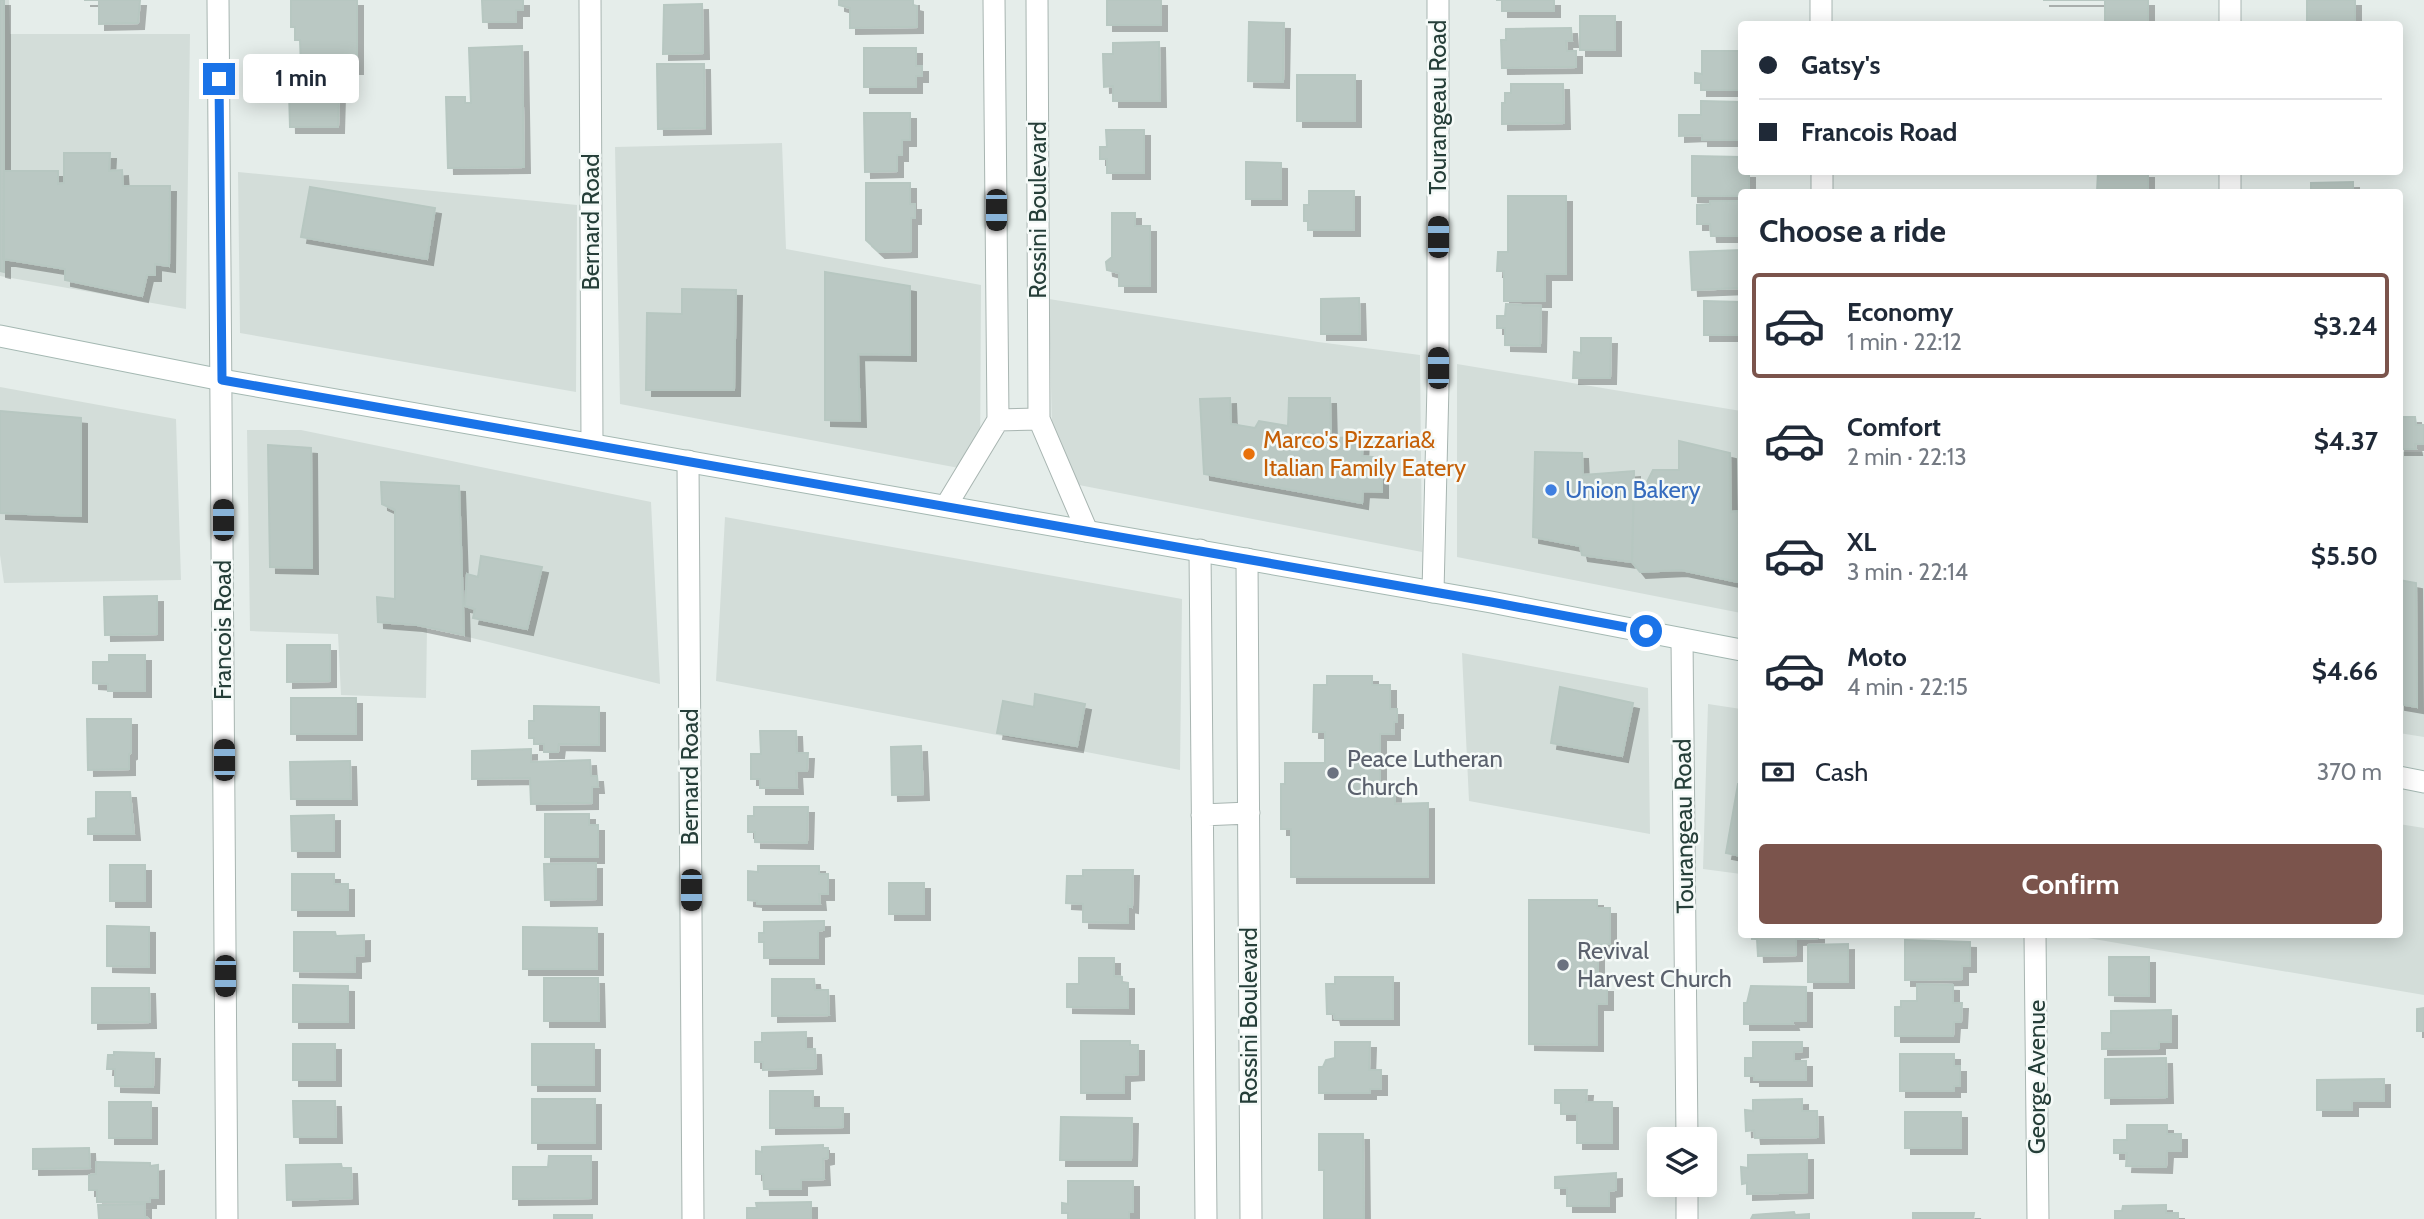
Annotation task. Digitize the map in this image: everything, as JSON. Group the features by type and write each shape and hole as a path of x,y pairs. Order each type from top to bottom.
{"street":[{"name":"Francois Road","path":"218,0 227,1219"},
{"name":"Bernard Road","path":"590,0 592,444"},
{"name":"Rossini Boulevard","path":"994,0 998,420"},
{"name":"Rossini Boulevard","path":"1037,0 1039,419 1087,531"},
{"name":"Tourangeau Road","path":"1433,592 1438,385 1438,0"},
{"path":"1821,0 1821,21"},
{"path":"2231,0 2231,21"},
{"path":"0,336 222,380 1200,550 1738,649"},
{"path":"946,506 998,420 1039,419"},
{"name":"Bernard Road","path":"688,461 693,1219"},
{"name":"Rossini Boulevard","path":"1200,550 1206,1219"},
{"name":"Rossini Boulevard","path":"1247,559 1251,1219"},
{"name":"Tourangeau Road","path":"1682,639 1687,1127"},
{"path":"2403,778 2424,782"},
{"path":"1202,815 1248,813"},
{"name":"George Avenue","path":"2035,938 2038,1219"},
{"path":"1687,1197 1687,1219"}],"shaded area":[{"path":"0,0 9,0 10,34 190,34 186,309 0,276"},
{"path":"782,143 786,249 981,285 980,472 620,404 615,147"},
{"path":"238,172 577,205 576,392 240,333"},
{"path":"1049,299 1318,342 1420,355 1422,552 1079,485 1052,430"},
{"path":"1457,364 1738,411 1738,612 1457,557"},
{"path":"0,387 176,419 181,580 4,583 0,555"},
{"path":"247,430 301,430 651,502 660,684 427,627 426,698 341,695 338,634 250,631"},
{"path":"2403,452 2424,452 2424,737 2403,734"},
{"path":"725,517 1182,599 1180,770 716,681"},
{"path":"1462,653 1648,688 1650,834 1469,801"},
{"path":"1708,704 1738,709 1738,874 1703,869"},
{"path":"2403,825 2424,828 2424,995 2088,938 2403,938"}],"building":[{"path":"0,0 4,0 4,272 0,271"},
{"path":"99,0 140,0 138,23 99,24"},
{"path":"291,0 357,0 357,68 301,68 300,40 295,40 295,27 291,27"},
{"path":"482,0 523,0 523,10 516,10 516,22 483,22"},
{"path":"839,0 913,0 913,5 917,6 917,27 850,28 850,8 839,5"},
{"path":"1107,0 1161,0 1161,25 1107,25"},
{"path":"1502,0 1554,0 1554,11 1502,11"},
{"path":"2105,0 2148,0 2148,21 2105,21"},
{"path":"2307,0 2355,0 2355,21 2307,21"},
{"path":"702,4 703,53 663,54 664,5"},
{"path":"1580,16 1615,16 1615,50 1580,50"},
{"path":"1249,22 1284,23 1283,82 1248,81"},
{"path":"1571,28 1572,41 1566,41 1567,51 1576,51 1576,67 1502,68 1501,40 1506,40 1506,29"},
{"path":"1159,42 1160,101 1113,101 1113,86 1104,87 1103,54 1113,54 1113,43"},
{"path":"522,46 524,167 448,168 446,97 465,97 465,103 471,103 469,48"},
{"path":"864,48 916,48 916,66 922,66 922,76 916,76 916,87 864,87"},
{"path":"1702,51 1738,51 1738,90 1701,90 1701,83 1695,83 1695,73 1702,74"},
{"path":"657,64 704,64 705,128 658,129"},
{"path":"1297,75 1355,75 1355,121 1297,121"},
{"path":"1511,84 1563,84 1564,123 1502,124 1502,103 1505,103 1505,93 1511,93"},
{"path":"289,91 339,91 338,127 290,127"},
{"path":"1701,101 1738,102 1738,140 1702,140 1702,135 1679,136 1679,115 1701,115"},
{"path":"864,113 910,113 910,140 902,140 902,155 897,155 897,171 865,172"},
{"path":"1106,130 1144,130 1144,173 1107,173 1107,159 1100,159 1100,147 1107,147"},
{"path":"64,153 110,153 109,171 122,170 123,186 170,186 169,266 155,264 155,275 147,275 142,296 65,280 65,269 3,259 4,171 58,171 58,184 64,183"},
{"path":"1692,156 1738,157 1738,175 1749,175 1749,189 1738,189 1738,196 1692,196"},
{"path":"1246,162 1281,163 1281,199 1246,199"},
{"path":"2098,175 2148,175 2148,189 2097,189"},
{"path":"2353,182 2353,189 2311,189 2311,183"},
{"path":"866,183 910,183 910,204 915,204 915,218 911,218 911,251 879,252 866,240"},
{"path":"310,187 435,208 427,259 301,237"},
{"path":"1309,191 1354,191 1354,230 1308,230 1308,221 1304,221 1304,205 1309,205"},
{"path":"1508,196 1566,196 1566,274 1545,274 1545,301 1504,301 1504,271 1497,271 1498,252 1508,252"},
{"path":"1710,201 1738,201 1738,236 1711,236 1710,224 1697,224 1697,205 1710,204"},
{"path":"1112,213 1135,213 1135,226 1150,226 1150,286 1119,286 1119,273 1107,270 1106,262 1112,257"},
{"path":"1738,250 1738,288 1692,290 1690,252"},
{"path":"825,272 910,286 910,355 858,354 860,421 825,420"},
{"path":"682,289 736,290 734,390 646,390 647,313 682,314"},
{"path":"1359,298 1360,334 1321,334 1321,299"},
{"path":"1704,301 1738,302 1738,335 1704,335"},
{"path":"1506,304 1541,306 1540,346 1505,345 1505,328 1497,328 1497,316 1505,316"},
{"path":"1581,338 1611,338 1610,378 1573,378 1574,352 1581,353"},
{"path":"1230,398 1231,424 1255,428 1259,421 1288,426 1289,398 1330,398 1331,438 1363,437 1362,456 1382,458 1382,492 1363,491 1362,503 1204,474 1200,399"},
{"path":"0,411 81,418 81,516 0,513"},
{"path":"2403,417 2415,417 2416,425 2424,425 2424,444 2415,444 2416,449 2403,449"},
{"path":"1679,441 1730,453 1731,512 1738,511 1738,582 1681,570 1640,572 1632,562 1634,488 1644,488 1653,470 1679,470"},
{"path":"268,445 311,448 312,568 270,567"},
{"path":"1535,452 1582,453 1583,475 1634,471 1632,562 1582,555 1580,546 1533,537"},
{"path":"381,482 459,486 464,635 417,625 378,622 377,597 395,599 395,510 382,504"},
{"path":"481,556 542,567 527,629 473,618 475,609 465,606 467,574 478,577"},
{"path":"2403,581 2416,583 2417,707 2403,705"},
{"path":"157,596 157,634 105,635 104,597"},
{"path":"287,645 330,645 330,681 287,682"},
{"path":"109,655 145,655 145,691 108,691 108,684 93,683 93,662 109,662"},
{"name":"Peace Lutheran Church","path":"1327,676 1372,676 1372,685 1390,685 1390,709 1397,709 1397,722 1394,722 1394,734 1380,734 1380,785 1395,785 1395,804 1428,803 1428,877 1291,877 1291,829 1281,829 1281,784 1285,784 1285,763 1325,763 1325,732 1313,732 1314,685 1327,685"},
{"path":"1560,687 1633,703 1622,756 1551,743"},
{"path":"1035,694 1085,704 1077,746 997,733 1003,701 1034,707"},
{"path":"291,698 356,698 356,734 291,734"},
{"path":"534,706 599,707 599,745 559,744 558,752 544,752 544,744 534,744 534,738 529,738 529,721 534,721"},
{"path":"87,719 131,719 129,769 88,770"},
{"path":"760,731 796,731 797,753 808,753 807,771 796,771 797,788 760,788 760,779 751,779 751,754 761,754"},
{"path":"921,746 923,794 892,795 891,747"},
{"path":"531,749 531,762 590,760 591,776 597,776 598,787 592,787 592,803 531,804 530,778 472,779 472,751"},
{"path":"350,761 351,799 291,799 290,762"},
{"path":"1738,784 1738,855 1726,853"},
{"path":"96,792 130,792 134,834 88,834 88,819 96,818"},
{"path":"754,807 808,807 807,843 755,842 755,832 748,832 748,816 754,816"},
{"path":"545,814 589,814 589,825 598,825 598,857 545,857"},
{"path":"334,815 334,851 292,851 291,816"},
{"path":"596,863 596,899 545,900 544,864"},
{"path":"110,865 145,865 145,901 110,901"},
{"path":"758,866 819,866 819,874 828,874 828,894 819,894 820,904 757,904 757,901 748,900 748,871 758,872"},
{"path":"1083,870 1133,870 1132,907 1128,906 1128,923 1083,922 1083,904 1066,903 1067,876 1083,876"},
{"path":"292,874 334,874 334,884 348,884 348,910 292,910"},
{"path":"889,883 924,883 924,914 889,914"},
{"name":"Revival Harvest Church","path":"1529,900 1597,900 1597,908 1610,908 1610,944 1598,944 1598,986 1607,986 1607,1004 1597,1004 1597,1045 1529,1044"},
{"path":"824,921 824,930 818,931 818,958 764,958 764,942 759,942 759,933 764,933 764,922"},
{"path":"107,926 149,927 149,967 107,966"},
{"path":"523,927 597,928 597,969 523,969"},
{"path":"294,932 335,932 336,936 364,935 364,955 355,956 355,972 294,971"},
{"path":"1818,938 1796,939 1796,955 1758,956 1757,939 1752,939"},
{"path":"1905,940 1970,942 1970,966 1962,966 1962,979 1905,980"},
{"path":"1848,944 1848,982 1808,982 1808,945"},
{"path":"2109,957 2149,957 2149,996 2109,995"},
{"path":"1079,958 1114,958 1114,976 1122,977 1122,983 1128,983 1128,1008 1067,1007 1067,984 1079,984"},
{"path":"1335,977 1393,977 1393,1019 1335,1019 1334,1014 1327,1014 1326,984 1335,984"},
{"path":"544,978 598,978 599,1021 544,1021"},
{"path":"772,979 814,979 815,990 828,990 829,1015 772,1016"},
{"path":"1917,984 1953,985 1953,1003 1962,1003 1961,1022 1954,1022 1953,1036 1895,1036 1895,1007 1901,1007 1901,1001 1917,1001"},
{"path":"293,985 348,986 348,1022 293,1022"},
{"path":"1751,986 1806,987 1806,1021 1792,1021 1793,1024 1744,1024 1744,1003 1747,1003"},
{"path":"92,988 149,988 150,1022 92,1023"},
{"path":"2424,1008 2424,1031 2417,1031 2417,1009"},
{"path":"2171,1010 2171,1042 2159,1042 2159,1048 2102,1049 2102,1033 2111,1033 2111,1011"},
{"path":"806,1032 806,1049 815,1049 816,1068 763,1070 763,1062 755,1062 755,1042 762,1042 762,1033"},
{"path":"1081,1041 1130,1041 1130,1045 1138,1045 1138,1074 1124,1075 1124,1093 1081,1093"},
{"path":"1335,1042 1370,1042 1369,1070 1381,1070 1381,1089 1370,1089 1370,1093 1319,1093 1319,1067 1323,1067 1326,1060 1335,1058"},
{"path":"1753,1042 1802,1042 1802,1051 1794,1052 1794,1061 1806,1061 1806,1080 1754,1080 1754,1076 1745,1076 1745,1058 1753,1058"},
{"path":"293,1044 335,1044 335,1080 293,1080"},
{"path":"532,1044 594,1044 594,1085 532,1085"},
{"path":"114,1052 154,1053 153,1087 115,1086 115,1069 107,1069 108,1055 114,1055"},
{"path":"1900,1054 1954,1054 1954,1066 1960,1066 1960,1086 1954,1086 1954,1091 1900,1091"},
{"path":"2166,1058 2167,1097 2105,1098 2105,1059"},
{"path":"2384,1079 2384,1101 2352,1101 2352,1110 2317,1110 2317,1080"},
{"path":"1555,1090 1587,1090 1586,1102 1612,1102 1612,1143 1577,1143 1577,1114 1561,1114 1561,1103 1555,1103"},
{"path":"770,1091 813,1091 813,1108 843,1108 843,1127 770,1128"},
{"path":"532,1099 595,1099 595,1143 532,1143"},
{"path":"1802,1099 1802,1111 1817,1111 1818,1137 1755,1138 1754,1130 1746,1131 1745,1110 1753,1111 1753,1100"},
{"path":"293,1101 335,1101 336,1137 294,1137"},
{"path":"109,1102 151,1102 151,1138 109,1138"},
{"path":"1905,1112 1961,1112 1961,1148 1905,1148"},
{"path":"1061,1117 1132,1118 1131,1160 1060,1160"},
{"path":"2127,1125 2167,1125 2167,1134 2181,1134 2181,1151 2167,1151 2166,1167 2126,1166 2127,1153 2114,1153 2114,1140 2127,1140"},
{"path":"1319,1134 1363,1134 1364,1219 1324,1219 1324,1170 1319,1170"},
{"path":"823,1145 823,1148 828,1148 828,1158 823,1159 824,1179 801,1180 801,1189 764,1189 763,1174 756,1174 756,1151 762,1152 762,1147"},
{"path":"89,1148 90,1168 33,1169 33,1149"},
{"path":"1807,1154 1807,1192 1747,1194 1747,1183 1742,1184 1741,1167 1748,1168 1748,1155"},
{"path":"549,1156 591,1156 591,1198 513,1199 513,1167 548,1167"},
{"path":"96,1162 158,1165 158,1198 150,1198 150,1202 97,1202 97,1190 89,1190 89,1175 96,1174"},
{"path":"341,1164 342,1168 351,1168 352,1198 287,1200 286,1165"},
{"path":"1616,1173 1616,1190 1609,1191 1609,1206 1567,1206 1567,1188 1555,1188 1555,1177"},
{"path":"1068,1181 1133,1181 1133,1212 1129,1212 1129,1219 1068,1219 1068,1213 1062,1213 1062,1203 1068,1204"},
{"path":"811,1202 811,1219 747,1219 747,1208 757,1208 756,1203"},
{"path":"145,1204 145,1216 148,1219 99,1219 98,1205"},
{"path":"2166,1205 2166,1213 2178,1213 2178,1219 2115,1219 2115,1211 2122,1211 2123,1206"},
{"path":"1794,1212 1795,1215 1809,1214 1809,1219 1751,1219 1753,1215"},
{"path":"1913,1213 1974,1213 1973,1219 1913,1219"},
{"path":"554,1215 592,1215 592,1219 554,1219"}],"place":[{"name":"Marco's Pizzaria& Italian Family Eatery","path":"1249,454"},
{"name":"Union Bakery","path":"1551,490"},
{"name":"Peace Lutheran Church","path":"1333,773"},
{"name":"Revival Harvest Church","path":"1563,965"}],"route":[{"path":"219,79 222,380 1646,631"}]}
